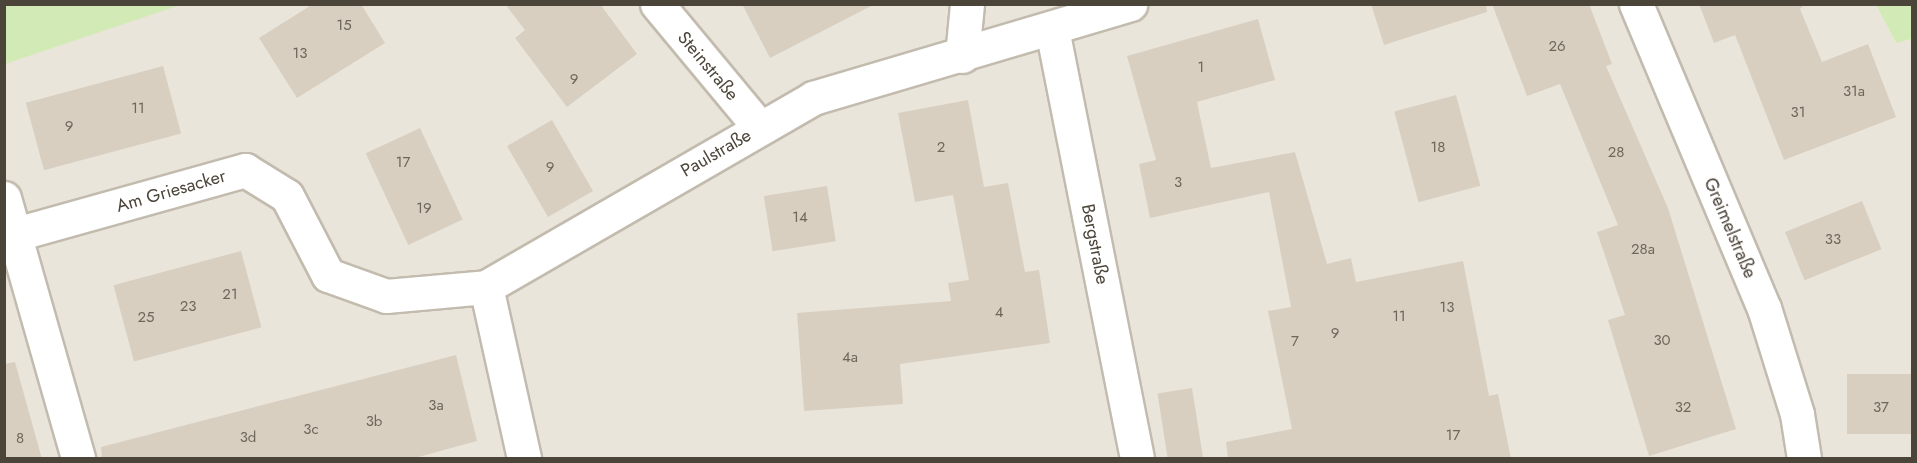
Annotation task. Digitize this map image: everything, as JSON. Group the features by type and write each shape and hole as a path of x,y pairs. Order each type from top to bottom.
{"street":[{"name":"Steinstraße","path":"657,4 759,127"},
{"path":"962,56 967,4"},
{"name":"Paulstraße","path":"486,287 759,127 813,98 962,56 1130,4"},
{"name":"Greimelstraße","path":"1635,4 1764,308 1797,414 1804,459"},
{"name":"Bergstraße","path":"1052,29 1137,459"},
{"name":"Am Griesacker","path":"16,234 244,170 287,196 328,275 386,296 486,287"},
{"path":"4,198 78,459"},
{"path":"486,287 524,459"}],"shaded area":[{"path":"4,5 1876,5 1896,43 1912,39 1912,458 5,458"}],"green space":[{"path":"5,4 180,4 180,5 5,64"},
{"path":"1876,5 1912,5 1912,39 1896,43"}],"building":[{"path":"313,4 361,4 385,43 297,98 259,38"},
{"path":"505,4 600,4 637,54 567,107 515,38 525,30"},
{"path":"742,4 875,4 770,58"},
{"path":"1371,4 1486,4 1487,12 1384,45"},
{"path":"1492,4 1589,4 1612,64 1606,66 1668,208 1736,429 1649,456 1608,320 1625,315 1597,232 1618,225 1560,84 1527,96"},
{"path":"1699,4 1805,4 1800,9 1822,62 1868,44 1896,117 1784,160 1735,35 1714,43"},
{"path":"1258,19 1275,80 1197,102 1211,168 1295,152 1327,264 1351,258 1356,282 1463,261 1489,396 1498,394 1511,459 1228,459 1226,442 1292,429 1268,311 1291,307 1269,192 1150,218 1139,164 1156,160 1127,56"},
{"path":"163,66 181,134 44,170 26,103"},
{"path":"1456,95 1480,186 1419,202 1394,112"},
{"path":"968,100 984,187 1008,183 1025,272 1039,270 1050,343 900,364 903,404 804,411 797,313 951,301 948,283 969,280 953,195 915,202 898,113"},
{"path":"552,120 593,191 548,217 507,146"},
{"path":"420,128 463,220 408,245 366,153"},
{"path":"827,186 836,241 773,251 764,196"},
{"path":"1862,201 1881,249 1805,280 1785,232"},
{"path":"241,251 261,327 134,361 113,285"},
{"path":"456,355 477,441 411,459 102,459 101,447"},
{"path":"15,362 42,459 4,459 4,364"},
{"path":"1847,374 1912,374 1912,434 1847,434"},
{"path":"1192,388 1203,458 1168,458 1157,393"}]}
